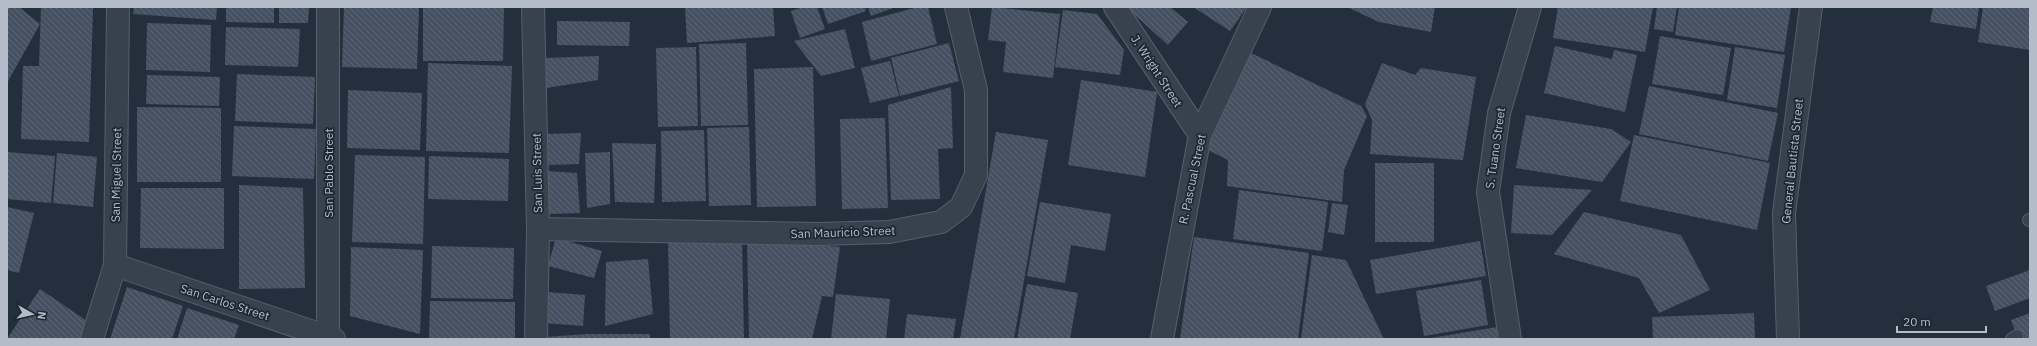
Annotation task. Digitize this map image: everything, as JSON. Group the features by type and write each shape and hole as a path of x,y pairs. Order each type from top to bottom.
{"street":[{"name":"San Miguel Street","path":"92,339 115,265 118,7"},
{"name":"San Pablo Street","path":"328,7 330,338"},
{"name":"San Luis Street","path":"533,7 538,229 536,339"},
{"name":"San Mauricio Street","path":"538,229 818,234 889,232 941,222 961,207 976,175 976,90 956,7"},
{"name":"J. Wright Street","path":"1115,7 1200,135"},
{"name":"R. Pascual Street","path":"1162,339 1200,135 1260,7"},
{"name":"S. Tuano Street","path":"1510,339 1488,192 1499,113 1530,7"},
{"name":"General Bautista Street","path":"1788,339 1784,213 1811,7"},
{"name":"San Carlos Street","path":"115,265 330,338"}],"building":[{"path":"7,7 19,7 40,24 7,83"},
{"path":"41,7 93,8 89,142 21,139 23,66 39,66"},
{"path":"134,7 217,7 216,20 133,14"},
{"path":"226,7 274,7 274,23 226,22"},
{"path":"279,7 309,7 308,23 279,23"},
{"path":"344,7 419,7 417,69 342,67"},
{"path":"423,7 504,7 503,61 423,61"},
{"path":"685,7 773,7 775,36 687,43"},
{"path":"803,7 817,7 825,29 800,38 791,11"},
{"path":"822,7 865,7 866,11 828,24"},
{"path":"868,7 896,7 871,16"},
{"path":"918,7 928,7 937,44 871,61 862,22"},
{"path":"992,7 1060,14 1053,78 1003,72 1006,42 988,40"},
{"path":"1126,7 1170,7 1188,22 1168,45"},
{"path":"1193,7 1247,7 1230,31"},
{"path":"1347,7 1435,7 1431,32 1379,22"},
{"path":"1558,7 1653,7 1645,52 1553,38"},
{"path":"1657,7 1677,7 1673,32 1654,29"},
{"path":"1679,7 1791,7 1784,52 1675,35"},
{"path":"1933,7 1979,7 1976,29 1930,22"},
{"path":"1983,7 2030,7 2030,50 1978,42"},
{"path":"1063,10 1097,14 1124,50 1120,75 1055,67"},
{"path":"557,21 630,22 629,46 557,45"},
{"path":"147,23 211,25 210,72 146,70"},
{"path":"226,27 300,29 298,67 225,65"},
{"path":"845,29 855,68 821,76 794,41"},
{"path":"1660,36 1731,48 1723,95 1652,84"},
{"path":"746,43 748,125 701,126 699,44"},
{"path":"949,43 959,81 900,96 891,58"},
{"path":"1555,46 1612,59 1614,50 1637,55 1625,112 1544,93"},
{"path":"696,47 698,126 658,127 656,48"},
{"path":"1735,47 1785,55 1777,108 1727,100"},
{"path":"1251,53 1361,106 1367,116 1344,170 1342,202 1227,186 1228,160 1206,149"},
{"path":"599,56 598,80 546,88 544,58"},
{"path":"890,61 899,96 870,103 861,68"},
{"path":"428,63 512,66 509,153 426,151"},
{"path":"1382,63 1415,75 1421,68 1476,77 1463,160 1370,154 1372,120 1365,104"},
{"path":"813,67 816,206 757,207 754,69"},
{"path":"237,74 315,77 313,124 235,121"},
{"path":"147,75 220,77 219,106 146,104"},
{"path":"1081,80 1157,92 1145,177 1068,165"},
{"path":"1649,86 1778,113 1768,161 1639,134"},
{"path":"951,87 953,148 938,149 940,199 891,200 888,105"},
{"path":"348,90 422,93 420,150 347,148"},
{"path":"137,107 221,108 221,182 137,182"},
{"path":"1526,115 1611,129 1631,142 1602,182 1516,168"},
{"path":"885,118 888,208 842,209 840,119"},
{"path":"234,126 316,129 314,179 232,176"},
{"path":"749,127 751,205 709,206 707,128"},
{"path":"704,130 706,201 662,202 661,131"},
{"path":"996,132 1048,140 1014,339 960,339"},
{"path":"581,133 579,164 547,165 545,134"},
{"path":"1634,135 1770,163 1757,230 1620,201"},
{"path":"612,143 656,144 654,203 615,202"},
{"path":"7,152 55,156 51,203 7,199"},
{"path":"610,152 610,204 587,208 585,153"},
{"path":"57,153 97,157 93,207 53,203"},
{"path":"355,155 425,157 423,244 352,242"},
{"path":"429,156 509,159 508,201 428,199"},
{"path":"1375,163 1434,163 1434,242 1375,242"},
{"path":"547,171 577,173 580,213 549,214"},
{"path":"239,185 303,188 305,288 239,289"},
{"path":"1514,185 1592,190 1552,235 1511,233"},
{"path":"141,188 224,188 224,249 140,248"},
{"path":"1239,190 1328,202 1322,251 1233,239"},
{"path":"1040,202 1111,214 1105,251 1071,245 1065,283 1027,276"},
{"path":"1332,203 1348,205 1344,235 1328,232"},
{"path":"7,207 34,213 19,273 7,270"},
{"path":"1584,212 1681,235 1710,290 1659,313 1639,278 1554,254"},
{"path":"1194,237 1309,253 1298,339 1180,339"},
{"path":"556,238 602,251 594,278 548,266"},
{"path":"742,239 744,339 670,339 668,241"},
{"path":"747,239 840,247 833,297 822,296 812,339 749,339"},
{"path":"1480,241 1486,276 1376,294 1370,260"},
{"path":"432,246 514,248 513,299 431,298"},
{"path":"351,247 423,250 420,334 350,316"},
{"path":"1312,255 1346,260 1384,339 1301,339"},
{"path":"648,259 653,314 605,326 606,262"},
{"path":"2030,270 2030,298 1995,311 1986,286"},
{"path":"1481,280 1488,325 1424,336 1416,291"},
{"path":"1027,284 1078,293 1070,339 1017,339"},
{"path":"127,287 183,306 172,339 110,339"},
{"path":"40,289 93,325 83,339 7,339"},
{"path":"547,292 585,295 583,326 544,323"},
{"path":"836,294 890,299 886,339 831,339"},
{"path":"430,301 515,302 515,339 429,339"},
{"path":"187,308 239,325 234,339 177,339"},
{"path":"1754,313 1755,339 1653,339 1652,317"},
{"path":"2030,313 2030,339 2018,339 2011,320"},
{"path":"907,314 956,319 953,339 904,339"},
{"path":"1497,327 1499,339 1431,339 1431,338"},
{"path":"588,334 650,334 650,339 545,339 545,337"}]}
